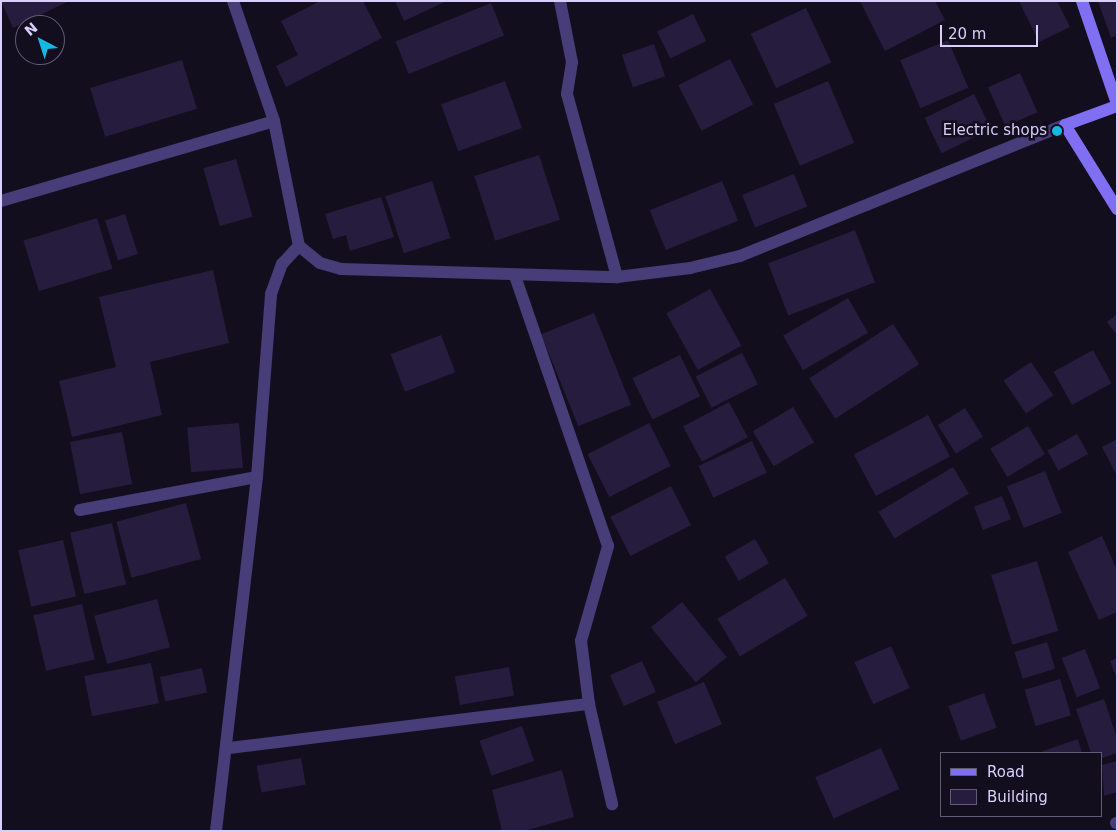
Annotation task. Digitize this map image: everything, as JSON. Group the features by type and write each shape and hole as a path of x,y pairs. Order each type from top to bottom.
{"main road":[{"path":"1082,1 1117,105 1066,125 1117,209"}],"street":[{"path":"233,1 274,121 299,246 320,263 341,269 515,276 617,277 740,256 1066,125"},
{"path":"560,1 572,62 567,94 617,277"},
{"path":"1,201 274,121"},
{"path":"216,831 229,748 257,477 271,294 282,264 299,246"},
{"path":"515,276 608,546 581,641 589,704 612,804"},
{"path":"80,510 257,477"},
{"path":"229,748 589,704"}],"building":[{"path":"1,1 69,1 40,15 15,15 15,27 13,28"},
{"path":"320,1 363,1 382,38 286,87 276,66 298,55 281,21"},
{"path":"395,1 447,1 404,21"},
{"path":"860,1 935,1 945,20 885,51"},
{"path":"1019,1 1057,1 1070,27 1039,42"},
{"path":"1098,1 1117,1 1117,35 1111,38"},
{"path":"491,3 504,35 409,74 396,42"},
{"path":"806,8 831,62 776,88 751,34"},
{"path":"693,14 706,41 670,58 657,32"},
{"path":"948,40 968,88 920,108 900,60"},
{"path":"654,44 665,76 633,87 622,55"},
{"path":"730,59 753,104 701,131 678,85"},
{"path":"182,60 197,109 105,137 90,88"},
{"path":"1020,73 1037,112 1006,127 988,87"},
{"path":"505,81 522,128 458,151 441,104"},
{"path":"828,81 854,143 800,166 774,104"},
{"path":"974,94 991,129 942,153 925,118"},
{"path":"539,155 560,220 495,241 474,176"},
{"path":"236,159 253,217 220,226 203,168"},
{"path":"794,174 807,206 755,227 742,195"},
{"path":"432,181 451,238 404,253 385,196"},
{"path":"722,181 738,221 666,250 650,210"},
{"path":"381,197 394,237 350,251 346,235 333,239 325,214"},
{"path":"125,214 138,254 118,260 105,220"},
{"path":"97,218 112,269 39,291 23,241"},
{"path":"855,230 875,282 788,316 768,263"},
{"path":"213,270 229,343 150,362 162,415 72,437 59,381 116,367 99,297"},
{"path":"710,289 742,346 698,370 666,313"},
{"path":"848,298 868,333 803,370 783,336"},
{"path":"594,313 631,405 578,426 541,334"},
{"path":"1117,314 1117,335 1107,322"},
{"path":"893,324 919,364 835,419 809,378"},
{"path":"441,335 455,372 405,392 391,354"},
{"path":"1093,350 1111,383 1072,405 1054,372"},
{"path":"742,353 758,384 712,408 696,377"},
{"path":"680,355 700,396 653,420 632,378"},
{"path":"1031,362 1053,395 1026,414 1004,380"},
{"path":"729,402 748,437 702,462 683,426"},
{"path":"793,407 814,442 774,466 753,431"},
{"path":"965,408 983,437 956,454 938,425"},
{"path":"928,415 950,456 876,496 854,454"},
{"path":"239,423 243,468 191,472 187,428"},
{"path":"649,423 671,466 609,497 588,454"},
{"path":"1028,426 1045,454 1007,477 990,449"},
{"path":"122,432 132,484 80,494 70,442"},
{"path":"1077,434 1088,454 1058,471 1047,450"},
{"path":"1117,439 1117,476 1102,447"},
{"path":"752,441 767,473 713,498 699,466"},
{"path":"953,467 969,494 894,538 878,512"},
{"path":"1045,471 1062,513 1024,528 1007,486"},
{"path":"671,486 691,525 630,556 610,517"},
{"path":"1002,496 1011,519 983,530 974,507"},
{"path":"186,503 201,559 131,578 116,522"},
{"path":"112,523 126,584 84,594 70,533"},
{"path":"1102,536 1117,570 1117,612 1099,620 1068,552"},
{"path":"755,539 769,563 739,581 725,556"},
{"path":"63,540 76,597 31,607 18,550"},
{"path":"1037,561 1058,631 1012,645 991,575"},
{"path":"785,578 808,616 740,656 717,619"},
{"path":"157,599 170,647 107,664 94,616"},
{"path":"682,602 727,657 696,682 651,627"},
{"path":"82,604 95,660 46,671 33,615"},
{"path":"1047,642 1055,669 1023,679 1014,652"},
{"path":"891,646 910,688 873,704 854,662"},
{"path":"1085,649 1100,688 1077,697 1062,658"},
{"path":"1117,658 1117,679 1110,661"},
{"path":"642,661 656,692 624,706 610,675"},
{"path":"151,663 159,703 92,716 84,676"},
{"path":"509,667 514,696 460,705 455,677"},
{"path":"202,668 207,692 165,701 160,677"},
{"path":"1060,679 1071,715 1036,726 1025,690"},
{"path":"704,682 722,724 675,744 657,702"},
{"path":"984,693 997,728 961,741 948,706"},
{"path":"1104,699 1117,738 1117,753 1103,758 1103,752 1091,752 1076,709"},
{"path":"522,726 534,761 491,776 479,741"},
{"path":"1078,739 1082,752 1044,752"},
{"path":"881,748 899,789 834,818 815,777"},
{"path":"301,758 306,785 261,792 257,766"},
{"path":"1117,761 1117,792 1104,796 1103,780 1103,765"},
{"path":"562,770 574,817 524,831 502,831 492,790"}],"place":[{"name":"Electric shops","path":"1057,131"}]}
